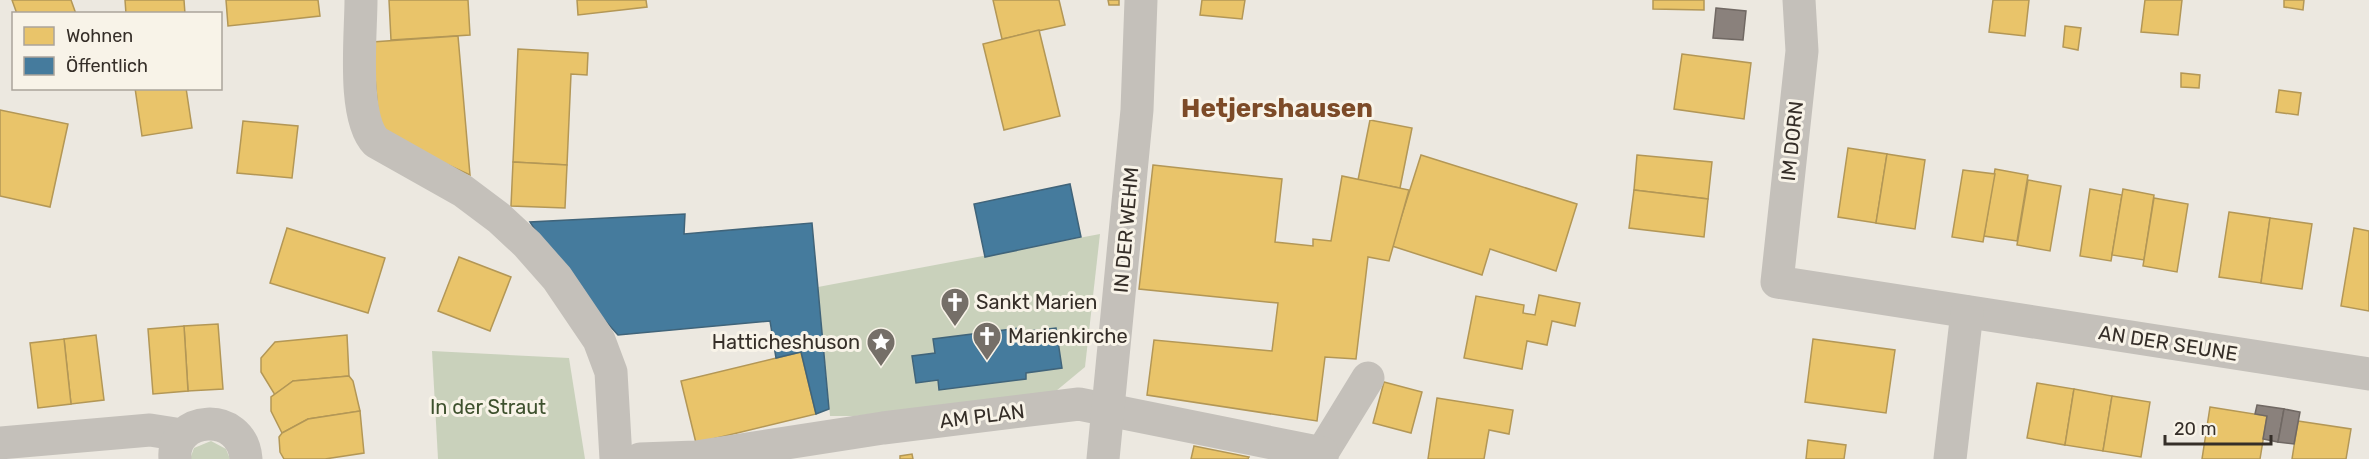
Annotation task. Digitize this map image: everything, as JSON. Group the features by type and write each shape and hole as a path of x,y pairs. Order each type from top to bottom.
{"street":[{"path":"361,0 360,67 364,118 368,133 376,142 462,191 490,211 527,244 557,278 599,340 611,372 616,459"},
{"name":"IN DER WEHM","path":"1103,459 1137,110 1141,0"},
{"name":"IM DORN","path":"1777,282 1802,51 1799,0"},
{"name":"AN DER SEUNE","path":"1777,282 2369,374"},
{"path":"1950,459 1967,312"},
{"name":"AM PLAN","path":"639,459 696,457 883,428 1079,404 1322,456 1368,378"},
{"path":"0,443 150,430 179,447 198,425 217,423 234,432 245,447 246,459"}],"green space":[{"name":"Sankt Marien","path":"1100,234 1085,367 1056,391 855,416 830,416 818,287"},
{"name":"In der Straut","path":"432,351 569,358 585,459 438,459"},
{"path":"211,441 226,449 230,459 190,459 194,448"}],"building: Wohnen":[{"path":"12,0 71,0 75,12 16,12"},
{"path":"125,0 184,0 185,12 126,12"},
{"path":"226,0 318,0 320,16 228,26"},
{"path":"389,0 468,0 470,35 391,40"},
{"path":"577,0 646,0 647,7 578,15"},
{"path":"993,0 1059,0 1065,25 1002,39"},
{"path":"1108,0 1119,0 1119,5 1109,5"},
{"path":"1202,0 1245,0 1242,19 1200,15"},
{"path":"1653,0 1704,0 1704,10 1653,9"},
{"path":"1993,0 2029,0 2025,36 1989,32"},
{"path":"2145,0 2182,0 2178,35 2141,32"},
{"path":"2284,0 2304,0 2303,10 2284,7"},
{"path":"2065,26 2081,28 2078,50 2063,47"},
{"path":"1039,30 1060,116 1004,130 983,44"},
{"path":"458,36 470,175 411,148 379,125 372,42"},
{"path":"518,49 588,53 587,75 571,74 567,165 513,162"},
{"path":"1682,54 1751,63 1744,119 1674,109"},
{"path":"2181,73 2200,75 2199,88 2181,87"},
{"path":"135,90 186,90 192,128 142,136"},
{"path":"2279,90 2301,93 2298,115 2276,112"},
{"path":"0,110 68,124 50,207 0,196"},
{"path":"1370,120 1412,128 1400,188 1358,180"},
{"path":"243,121 298,126 292,178 237,173"},
{"path":"1848,148 1887,154 1876,223 1838,217"},
{"path":"1887,154 1925,160 1915,229 1876,223"},
{"path":"1421,155 1577,204 1556,271 1490,249 1482,275 1392,246"},
{"path":"1637,155 1712,162 1708,199 1634,190"},
{"path":"513,162 567,165 565,208 511,206"},
{"path":"1153,165 1282,179 1275,242 1313,246 1313,239 1331,241 1342,176 1409,190 1389,261 1368,257 1356,359 1325,357 1317,421 1147,395 1154,340 1272,351 1278,303 1139,289"},
{"path":"1995,169 2028,175 2017,241 1984,236"},
{"path":"1963,170 1995,174 1983,242 1952,237"},
{"path":"2028,180 2061,186 2050,251 2017,245"},
{"path":"2090,189 2122,195 2111,261 2080,256"},
{"path":"2123,189 2154,195 2144,260 2112,255"},
{"path":"1634,190 1708,199 1704,237 1629,228"},
{"path":"2154,198 2188,204 2177,272 2143,266"},
{"path":"2229,212 2270,218 2261,283 2219,277"},
{"path":"2270,218 2312,224 2302,289 2261,283"},
{"path":"287,228 385,258 368,313 270,283"},
{"path":"2354,228 2369,231 2369,311 2341,306"},
{"path":"459,257 511,277 490,331 438,311"},
{"path":"1539,295 1580,303 1575,326 1552,321 1547,345 1527,341 1522,369 1464,358 1476,296 1524,305 1523,313 1535,315"},
{"path":"218,324 223,389 188,391 184,326"},
{"path":"184,326 188,391 153,394 148,329"},
{"path":"96,335 104,400 71,404 64,339"},
{"path":"347,335 349,376 293,381 275,395 261,372 261,358 275,342"},
{"path":"64,339 71,404 38,408 30,343"},
{"path":"1813,339 1895,350 1886,413 1805,402"},
{"path":"801,352 816,414 696,443 681,381"},
{"path":"349,376 353,381 360,411 308,419 282,433 271,411 271,397 293,381"},
{"path":"1384,382 1422,392 1411,433 1373,423"},
{"path":"2037,383 2074,389 2065,445 2027,438"},
{"path":"2074,389 2112,396 2103,451 2065,445"},
{"path":"2112,396 2150,402 2141,457 2103,451"},
{"path":"1437,398 1513,410 1509,434 1489,430 1484,459 1428,459"},
{"path":"2210,407 2267,416 2260,459 2202,459"},
{"path":"360,411 364,453 325,459 284,459 280,452 279,437 282,433 308,419"},
{"path":"2298,421 2351,429 2346,459 2292,459"},
{"path":"1808,440 1846,445 1844,459 1806,459"},
{"path":"1194,446 1249,457 1248,459 1191,459"},
{"path":"912,454 913,459 900,459 900,456"}],"building: Öffentlich":[{"path":"1070,184 1081,237 985,257 974,204"},
{"path":"685,214 684,234 812,223 829,409 816,414 801,352 776,358 770,321 618,335 562,273 530,222"},
{"name":"Marienkirche","path":"1020,328 1020,332 1056,328 1062,368 1026,373 1026,379 939,390 938,380 916,383 912,356 935,353 933,339"}],"building: Industrie":[{"path":"1716,8 1746,11 1743,40 1713,38"},
{"path":"2257,405 2284,409 2278,442 2263,439 2267,416 2255,414"},
{"path":"2284,409 2300,412 2294,444 2278,442"}],"place":[{"name":"Sankt Marien","path":"955,328"},
{"name":"Marienkirche","path":"987,362"},
{"name":"Hatticheshuson","path":"881,368"}],"district":[{"name":"Hetjershausen","path":"1277,108"}]}
